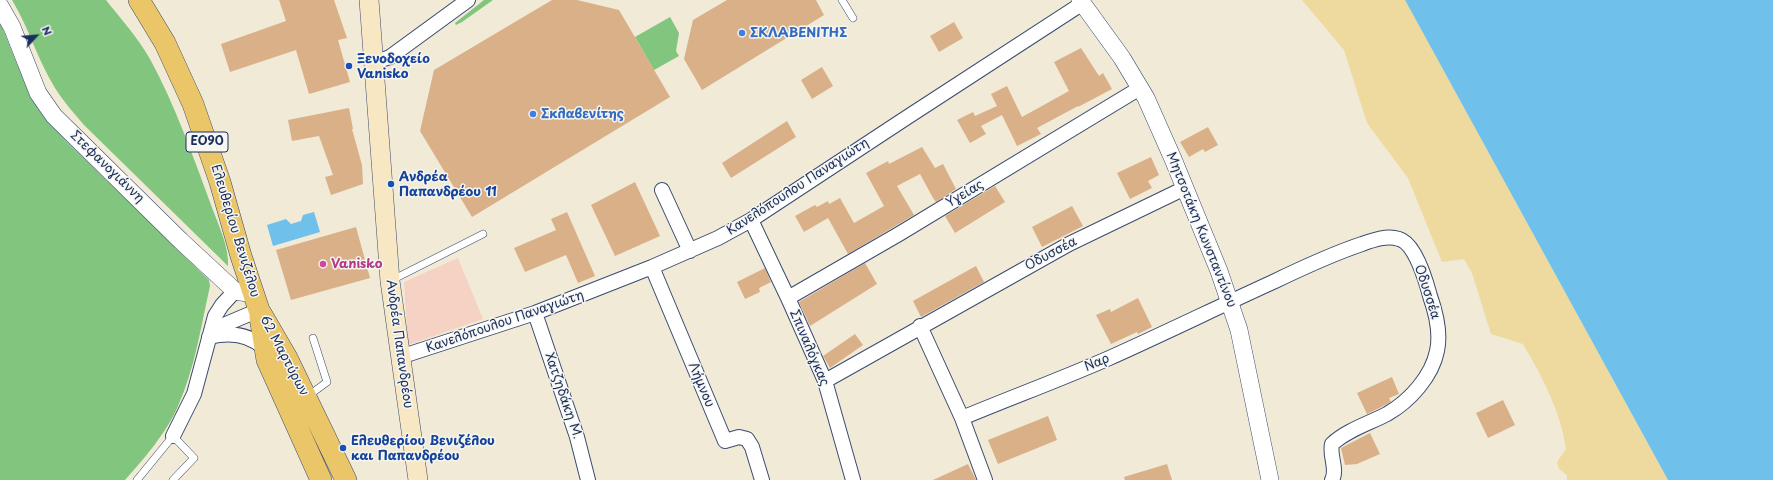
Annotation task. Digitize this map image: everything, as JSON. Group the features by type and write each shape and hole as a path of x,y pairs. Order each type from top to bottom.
{"main road":[{"name":"Ελευθερίου Βενιζέλου","path":"139,0 165,44 194,104 207,142 249,298"},
{"name":"Ανδρέα Παπανδρέου","path":"369,0 390,281 417,478"},
{"name":"62 Μαρτύρων","path":"249,298 272,374 321,480"},
{"name":"62 Μαρτύρων","path":"249,298 276,336 307,397 346,480"}],"street":[{"path":"373,63 390,58 468,0"},
{"name":"Μητσοτάκη Κωνσταντίνου","path":"1081,2 1140,88 1153,113 1230,301 1248,366 1270,480"},
{"name":"Κανελόπουλου Παναγιώτη","path":"400,357 535,313 652,268 752,220 1081,2"},
{"name":"Στεφανογιάννη","path":"0,6 12,27 38,93 54,116 181,241 249,298"},
{"name":"Υγείας","path":"788,298 899,234 1140,88"},
{"name":"Οδυσσέα","path":"825,382 920,326 1068,244 1185,188"},
{"path":"662,190 690,251"},
{"name":"Σπιναλόγκας","path":"752,220 825,382 854,480"},
{"name":"Οδυσσέα","path":"1230,301 1370,241 1387,238 1400,239 1409,246 1413,252 1427,284 1435,312 1438,336 1435,357 1423,380 1405,402 1388,414 1339,438 1332,444 1331,448 1335,472 1333,480"},
{"name":"Λήμνου","path":"652,268 725,441 739,437 747,439 752,447 762,480"},
{"path":"209,337 226,324 249,298"},
{"path":"173,436 194,394 214,316 222,305 249,298"},
{"name":"Ναρ","path":"962,418 1108,358 1230,301"},
{"name":"Χατζηδάκη Μ.","path":"535,313 578,437 588,480"},
{"path":"920,326 962,418 985,480"},
{"path":"209,337 222,334 235,334 249,337 264,348"}],"lane":[{"path":"842,0 853,18"},
{"path":"390,281 483,234"},
{"path":"307,397 327,382 313,338"},
{"path":"137,480 173,436 194,458 173,480"}],"shaded area":[{"path":"458,258 483,319 408,345 404,282"}],"green space":[{"path":"12,0 106,0 145,51 168,94 222,235 227,251 228,266 84,125 69,107 49,78 24,22"},
{"path":"484,0 493,0 456,25 455,23"},
{"path":"670,17 679,33 676,51 679,56 654,70 635,37"},
{"path":"0,22 16,62 39,110 67,142 209,280 210,286 197,347 184,392 168,426 125,480 0,480"}],"sand":[{"path":"1302,0 1405,0 1668,480 1567,480 1567,475 1559,469 1557,462 1566,449 1560,421 1550,395 1537,369 1523,344 1491,334 1472,273 1464,259 1442,262 1408,178 1367,123 1344,50"}],"water":[{"path":"1405,0 1773,0 1773,480 1668,480"},
{"path":"314,212 320,232 273,246 267,225 286,219 291,224 301,221 303,215"}],"building":[{"path":"279,0 334,0 347,38 338,40 350,82 309,94 296,50 230,72 221,44 286,21"},
{"name":"Σκλαβενίτης","path":"552,0 577,0 619,10 670,97 472,217 420,131 434,70"},
{"name":"ΣΚΛΑΒΕΝΙΤΗΣ","path":"727,0 816,0 824,15 702,90 684,59 693,20"},
{"path":"954,22 963,38 939,52 930,36"},
{"path":"1081,48 1099,76 1103,73 1112,89 1037,128 1041,134 1017,146 1002,115 981,126 986,134 970,143 957,120 973,112 975,116 997,106 991,94 1007,86 1022,117 1069,91 1054,62"},
{"path":"822,67 833,86 812,99 801,80"},
{"path":"349,108 352,129 362,165 363,184 331,195 325,177 333,175 319,136 292,141 288,120"},
{"path":"787,121 796,137 731,178 722,163"},
{"path":"1208,127 1218,145 1205,152 1203,149 1189,157 1180,142"},
{"path":"922,147 935,168 943,164 956,189 936,202 920,174 897,186 914,215 848,254 828,218 804,232 795,216 815,205 817,207 828,201 829,204 840,198 854,223 884,206 866,173 888,161 889,164"},
{"path":"1151,157 1159,175 1148,181 1152,188 1130,199 1117,173"},
{"path":"635,182 660,236 615,256 591,205"},
{"path":"995,186 1005,202 955,233 945,216"},
{"path":"1072,206 1083,226 1042,247 1032,227"},
{"path":"567,212 595,276 578,283 566,255 525,272 514,248 556,230 551,219"},
{"name":"Vanisko","path":"356,227 370,278 291,300 276,250"},
{"path":"865,263 877,284 810,326 799,302"},
{"path":"976,266 984,282 921,317 913,301"},
{"path":"765,268 771,282 759,288 760,292 745,299 737,282"},
{"path":"1138,298 1152,327 1111,344 1096,315 1110,309 1111,312"},
{"path":"855,334 863,345 830,368 823,356"},
{"path":"1392,377 1399,394 1389,398 1391,402 1367,414 1357,393"},
{"path":"1503,400 1515,425 1488,438 1476,413"},
{"path":"1048,416 1057,440 998,464 988,440"},
{"path":"1370,433 1380,454 1357,464 1345,465 1341,448"},
{"path":"968,464 976,480 933,480"},
{"path":"1167,464 1172,480 1125,480 1124,477"}],"place":[{"name":"ΣΚΛΑΒΕΝΙΤΗΣ","path":"742,33"},
{"name":"Ξενοδοχείο Vanisko","path":"349,66"},
{"name":"Σκλαβενίτης","path":"533,114"},
{"name":"Ανδρέα Παπανδρέου 11","path":"391,184"},
{"name":"Vanisko","path":"323,264"},
{"name":"Ελευθερίου Βενιζέλου και Παπανδρέου","path":"343,448"}]}
